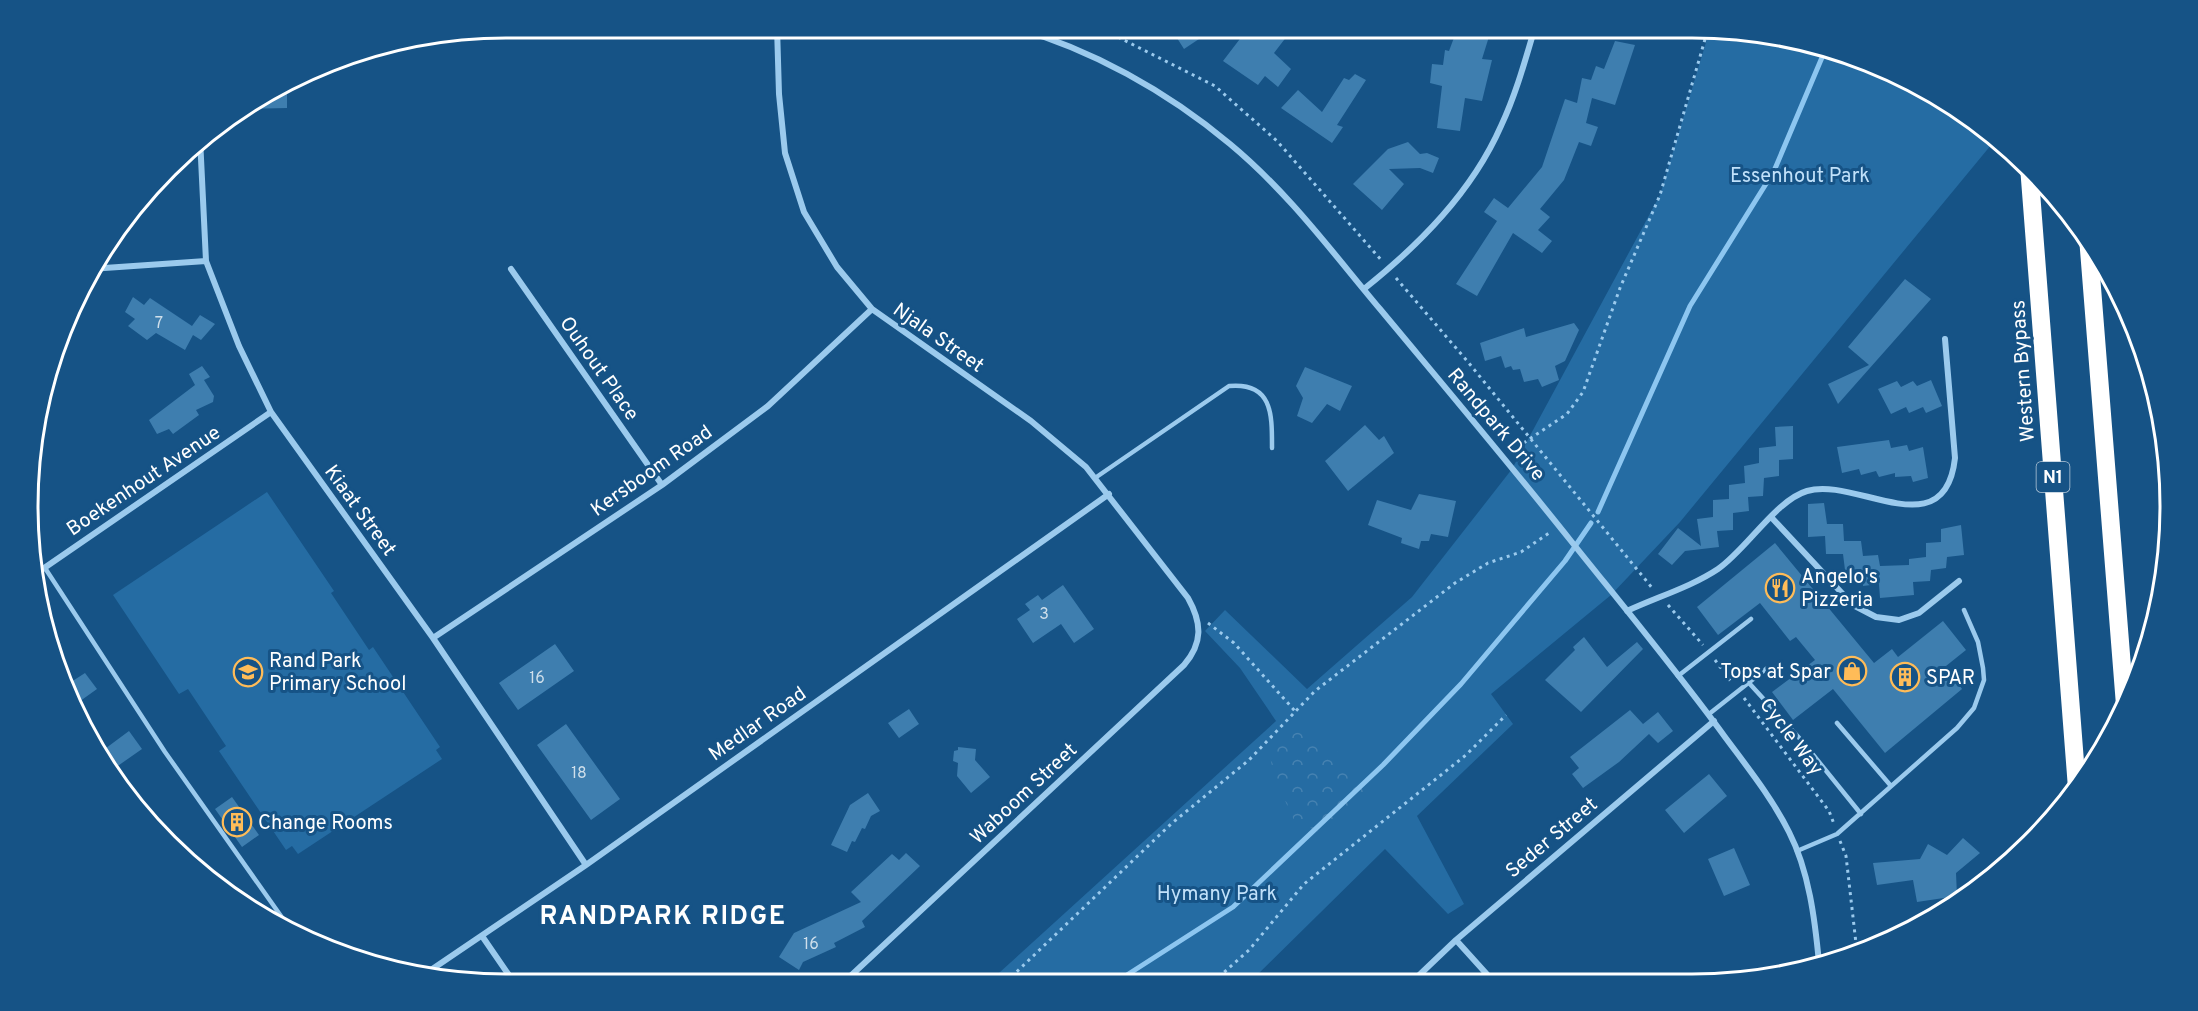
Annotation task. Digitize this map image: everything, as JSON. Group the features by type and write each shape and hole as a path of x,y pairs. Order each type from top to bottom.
{"highway":[{"name":"Western Bypass","path":"2031,184 2076,774"},
{"path":"2090,258 2124,688"}],"street":[{"name":"Njala Street","path":"777,38 780,117 785,153 804,212 824,249 872,309 1030,421 1067,450 1109,494 1178,584 1196,613"},
{"name":"Randpark Drive","path":"1046,38 1140,82 1204,123 1250,161 1285,195 1569,538 1709,714 1758,782 1790,833 1797,851 1805,878 1818,957"},
{"path":"1364,290 1444,215 1480,165 1501,128 1518,87 1532,38"},
{"name":"Kiaat Street","path":"201,151 206,261 239,346 271,412 433,638 586,865"},
{"path":"102,268 206,261"},
{"name":"Ouhout Place","path":"511,269 662,485"},
{"name":"Kersboom Road","path":"433,638 662,485 768,406 872,309"},
{"path":"1627,611 1703,578 1720,568 1792,498 1806,491 1822,489 1906,504 1925,504 1947,488 1953,476 1955,459 1945,339"},
{"name":"Boekenhout Avenue","path":"42,570 271,412"},
{"name":"Medlar Road","path":"434,968 586,865 1109,494"},
{"path":"1771,517 1853,605 1876,617 1899,620 1919,613 1959,580"},
{"name":"Waboom Street","path":"853,974 1184,665 1193,654 1199,641 1196,613"},
{"name":"Seder Street","path":"1420,974 1456,940 1714,721"},
{"path":"482,936 508,974"},
{"path":"1456,940 1487,974"}],"lane":[{"path":"1095,478 1229,386 1252,388 1267,400 1272,413 1272,448"},
{"path":"45,568 165,752 281,916"},
{"path":"1797,851 1838,834 1957,728 1974,708 1981,693 1983,668 1978,642 1964,610"},
{"path":"1678,676 1751,619"},
{"path":"1709,714 1766,669"},
{"path":"1749,683 1802,741 1861,814"},
{"path":"1837,723 1891,786"}],"path":[{"path":"1518,463 1517,455 1522,444 1567,414 1583,392 1620,288 1660,195 1705,38"},
{"path":"1014,974 1171,824 1249,760 1315,691 1455,583 1488,563 1521,552 1559,526"},
{"name":"Cycle Way","path":"1636,569 1708,651 1738,692 1766,724 1829,811 1846,856 1856,944"},
{"path":"1196,613 1234,644 1295,711"},
{"path":"1222,974 1248,950 1304,884 1466,755 1506,715"}],"green space":[{"path":"1707,38 1784,46 1843,62 1872,73 1927,100 1953,116 1991,145 1680,522 1611,595 1491,694 1513,724 1417,816 1464,904 1448,914 1385,849 1258,974 998,974 1276,721 1240,668 1205,631 1225,610 1307,689 1412,597 1512,469 1660,195"},
{"path":"267,492 334,591 331,593 369,650 373,647 440,747 436,750 442,759 298,854 292,846 286,850 219,751 226,746 188,689 179,694 113,595"},
{"path":"1303,731 1322,739 1331,746 1356,772 1368,789 1323,834 1294,820 1275,779 1270,757 1285,736"}],"building":[{"path":"1177,38 1200,38 1184,49"},
{"path":"1241,38 1286,38 1274,53 1291,69 1278,87 1265,76 1258,85 1223,61"},
{"path":"1454,38 1489,38 1482,59 1492,60 1482,101 1465,98 1460,131 1437,128 1442,86 1430,83 1432,64 1443,65 1445,50 1449,51"},
{"path":"1615,41 1635,45 1615,105 1592,98 1586,123 1598,127 1591,146 1579,142 1564,180 1540,209 1550,217 1538,230 1552,241 1542,253 1513,233 1477,296 1456,284 1497,221 1484,212 1494,198 1508,208 1542,167 1565,99 1577,103 1582,78 1591,80 1596,66 1604,69"},
{"path":"1355,74 1366,80 1337,125 1343,127 1332,143 1281,108 1298,90 1322,112 1344,78 1349,80"},
{"path":"287,92 287,108 257,109"},
{"path":"1408,142 1420,154 1427,153 1439,158 1433,173 1420,168 1389,169 1404,184 1382,210 1353,184 1388,149"},
{"path":"1905,279 1931,299 1838,404 1828,384 1869,365 1848,347"},
{"path":"133,297 144,305 150,298 192,326 200,315 215,324 201,340 193,335 185,350 156,333 147,340 128,326 135,319 125,312"},
{"path":"1574,323 1579,330 1565,361 1555,366 1559,380 1542,387 1538,379 1524,382 1520,369 1513,370 1511,366 1505,368 1501,356 1485,361 1480,343 1524,328 1526,337"},
{"path":"202,366 210,377 204,380 214,396 213,402 196,410 199,415 173,434 169,429 157,434 149,420 195,385 189,374"},
{"path":"1305,367 1352,386 1340,411 1327,404 1312,423 1297,416 1303,398 1296,386"},
{"path":"1931,380 1942,406 1926,413 1923,407 1909,413 1906,407 1891,414 1878,389 1897,381 1901,387 1913,381 1917,386"},
{"path":"1365,425 1379,440 1384,436 1394,453 1348,491 1325,461"},
{"path":"1793,426 1793,459 1779,460 1779,476 1764,478 1763,496 1748,497 1749,511 1733,513 1733,530 1717,531 1719,547 1685,551 1672,565 1658,554 1678,528 1701,546 1697,519 1713,517 1713,500 1729,499 1729,485 1745,483 1744,466 1759,463 1759,448 1776,446 1775,427"},
{"path":"1889,440 1891,448 1907,445 1909,451 1923,447 1928,478 1913,482 1911,476 1895,477 1895,473 1879,477 1876,471 1861,475 1859,469 1842,473 1837,447"},
{"path":"1419,494 1456,501 1448,537 1431,534 1429,541 1421,541 1419,549 1401,543 1402,538 1368,525 1377,500 1411,510"},
{"path":"1824,503 1827,524 1843,524 1844,541 1861,541 1863,556 1878,555 1880,566 1909,565 1909,559 1926,557 1926,543 1941,542 1941,529 1961,525 1964,555 1947,557 1946,568 1931,570 1930,581 1913,582 1914,595 1880,598 1879,584 1863,586 1861,569 1845,570 1843,554 1826,554 1825,536 1808,537 1808,504"},
{"path":"1775,543 1874,663 1892,649 1898,657 1943,621 1966,650 1946,666 1962,689 1885,753 1833,689 1793,720 1772,692 1815,660 1796,637 1790,641 1760,603 1718,635 1697,607"},
{"path":"1063,585 1094,629 1074,643 1061,624 1033,643 1017,619 1030,610 1025,604 1038,595 1042,600"},
{"path":"1584,637 1607,667 1637,642 1643,649 1581,712 1545,680 1575,650 1573,647"},
{"path":"555,644 574,671 518,710 499,683"},
{"path":"85,673 97,689 81,701 72,682"},
{"path":"909,709 919,724 899,738 888,723"},
{"path":"1630,710 1643,724 1658,712 1673,731 1658,743 1649,734 1619,762 1583,788 1572,774 1579,768 1570,757"},
{"path":"566,724 620,799 591,820 537,745"},
{"path":"129,731 142,749 117,767 105,749"},
{"path":"958,747 976,749 975,760 990,777 971,793 957,776 958,763 953,761 954,751 958,750"},
{"path":"1709,774 1727,796 1684,833 1665,810"},
{"path":"868,793 880,811 871,816 865,829 862,828 847,852 831,845 850,805"},
{"name":"Change Rooms","path":"232,797 259,835 242,847 215,809"},
{"path":"1963,838 1980,853 1956,873 1957,892 1949,897 1917,902 1913,880 1877,885 1873,863 1920,859 1928,844 1947,855"},
{"path":"1734,848 1750,885 1724,896 1708,859"},
{"path":"906,853 920,866 862,921 865,927 834,943 836,947 803,962 799,970 779,957 794,933 861,902 851,892 892,854 899,860"}],"waterway":[{"path":"1598,512 1690,306 1774,171 1823,56"},
{"path":"1128,974 1233,907 1383,765 1461,684 1565,561 1591,523"}],"place":[{"name":"Angelo's Pizzeria","path":"1780,588"},
{"name":"Tops at Spar","path":"1852,671"},
{"name":"Rand Park Primary School","path":"248,672"},
{"name":"SPAR","path":"1905,677"},
{"name":"Change Rooms","path":"237,822"}],"district":[{"name":"RANDPARK RIDGE","path":"663,915"}],"park label":[{"name":"Essenhout Park","path":"1800,175"},
{"name":"Hymany Park","path":"1217,893"}]}
